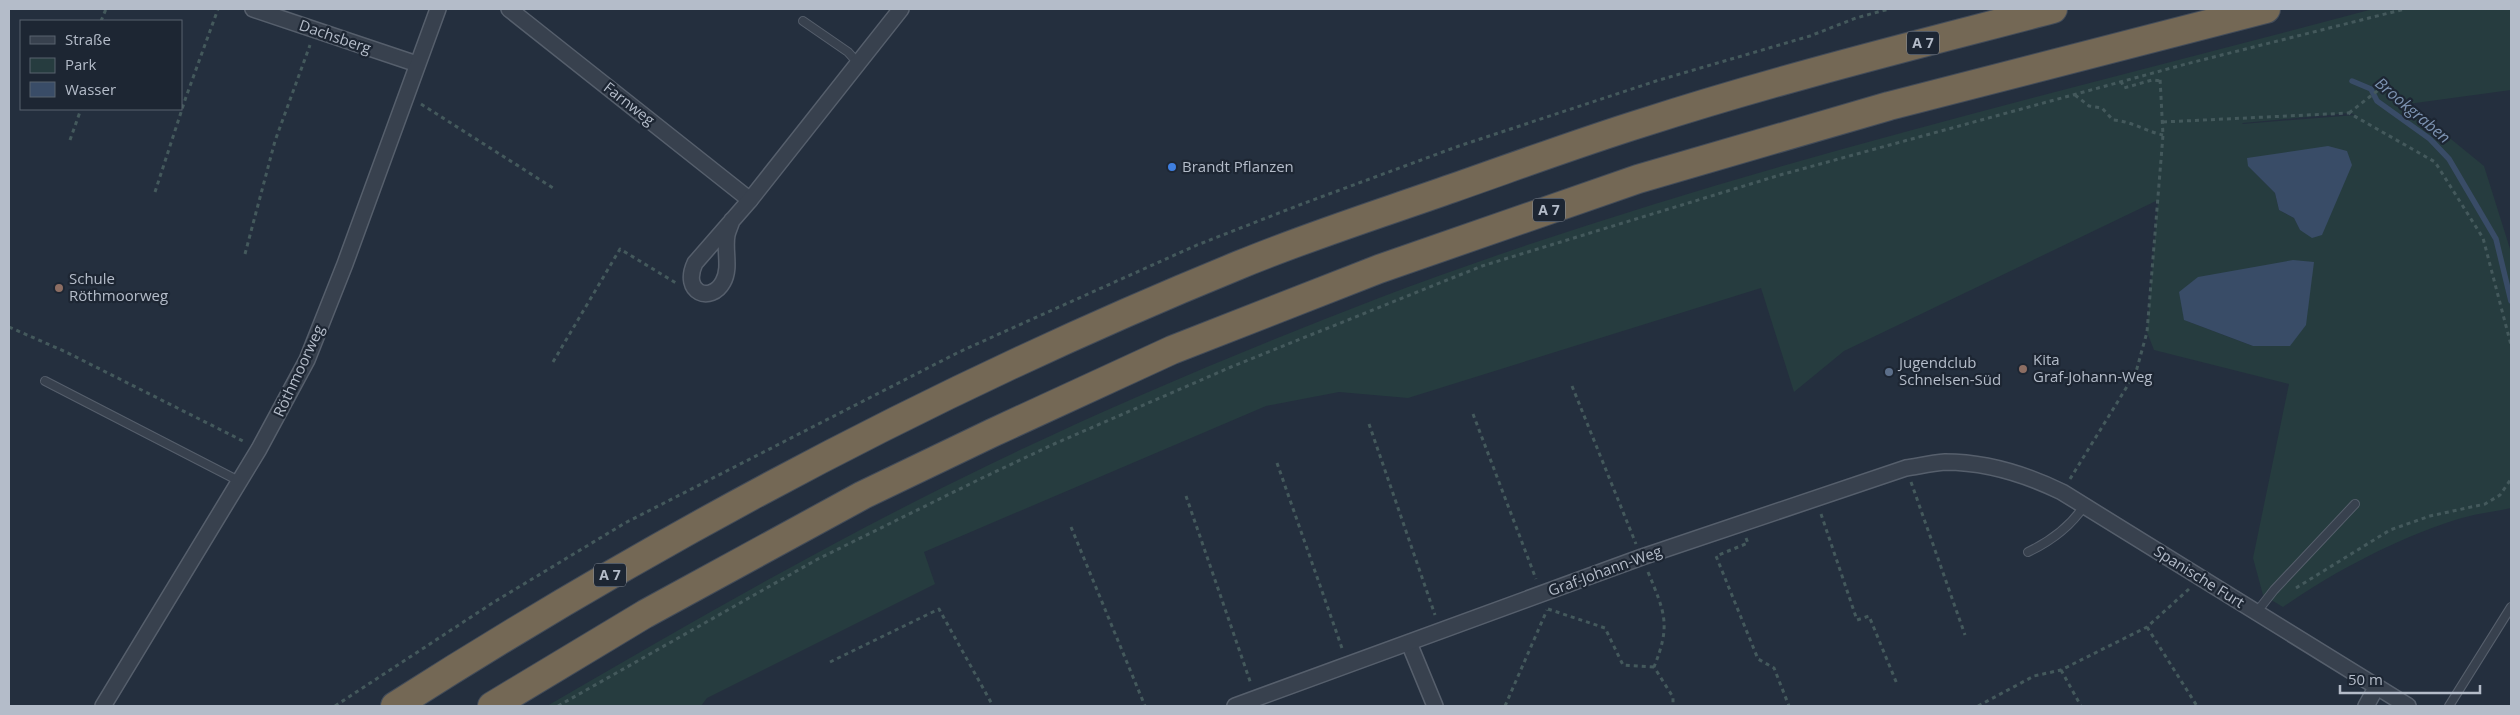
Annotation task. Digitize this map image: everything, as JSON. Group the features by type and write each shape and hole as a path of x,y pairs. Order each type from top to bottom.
{"highway":[{"name":"A 7","path":"395,706 588,587 831,453 966,386 1127,313 1243,264 1351,223 1640,123 1793,77 2054,9"},
{"name":"A 7","path":"492,706 646,614 863,495 992,433 1181,347 1379,269 1638,179 1880,108 2266,9"}],"street":[{"name":"Dachsberg","path":"253,9 417,64"},
{"name":"Röthmoorweg","path":"103,706 259,449 307,360 345,264 438,9"},
{"name":"Farnweg","path":"509,9 750,200"},
{"path":"732,220 727,235 727,271 718,290 709,294 699,291 691,283 690,274 694,262 750,200 901,9"},
{"name":"Graf-Johann-Weg","path":"1235,706 1642,557 1740,523 1816,500 1906,468 1945,462 1982,466"},
{"name":"Spanische Furt","path":"1982,466 2005,469 2062,492 2376,688 2408,706"},
{"path":"1409,643 1435,706"},
{"path":"2366,706 2376,688"}],"lane":[{"path":"803,21 848,52 858,63"},
{"path":"45,381 239,481"},
{"path":"2256,613 2274,590 2355,504"},
{"path":"2028,552 2058,535 2074,520 2084,506"},
{"path":"2449,706 2511,607"}],"path":[{"path":"182,109 218,9"},
{"path":"558,706 824,556 1054,444 1248,359 1482,266 1580,234 1780,175 2121,81 2406,9"},
{"path":"245,254 274,141 316,30"},
{"path":"2062,492 2136,372 2147,332 2163,135 2161,80 2152,80 2124,88 2121,81"},
{"path":"2349,113 2381,88"},
{"path":"406,94 553,188"},
{"path":"2075,94 2089,106 2102,108 2112,120 2127,121 2142,130 2163,135"},
{"path":"70,140 81,110"},
{"path":"155,192 182,110"},
{"path":"2163,122 2349,113 2435,162 2483,238 2511,346"},
{"path":"553,362 620,249 676,283 691,283"},
{"path":"9,327 66,352 259,449"},
{"path":"1572,386 1664,610 1664,644 1654,667"},
{"path":"1473,414 1547,609 1505,706"},
{"path":"1369,424 1441,631"},
{"path":"1277,463 1348,665"},
{"path":"1906,468 1965,634"},
{"path":"2294,589 2390,530 2430,516 2485,504 2500,496 2511,479"},
{"path":"1186,496 1256,699"},
{"path":"1816,500 1857,620 1869,616 1897,684"},
{"path":"1740,523 1748,543 1716,556 1758,659 1774,668 1789,706"},
{"path":"1071,527 1145,706"},
{"path":"1978,706 2034,676 2061,670 2147,627 2200,578"},
{"path":"830,662 938,609 993,706"},
{"path":"1547,609 1605,628 1623,665 1654,667"},
{"path":"2147,627 2197,706"},
{"path":"1654,667 1673,697 1674,706"},
{"path":"2061,670 2082,706"}],"green space":[{"path":"2373,9 2511,9 2511,90 2408,104 2484,166 2511,252 2511,508 2462,518 2410,537 2344,569 2283,607 2263,595 2253,558 2289,384 2154,350 2147,332 2158,200 1844,351 1794,392 1761,288 1408,398 1339,392 1266,406 924,552 935,584 707,698 701,706 547,706 777,575 871,524 974,472 1204,368 1379,298 1501,254 1624,213 1748,176 1997,107","holes":["2349,113 2356,115 2242,124 2243,123","2248,166 2322,235 2300,230 2294,218 2279,210 2275,193","2184,320 2290,346 2253,346"]}],"water":[{"path":"2328,146 2347,151 2352,165 2322,235 2312,238 2300,230 2294,218 2279,210 2275,193 2248,166 2247,158"},
{"path":"2293,260 2314,262 2306,325 2290,346 2253,346 2184,320 2179,292 2198,277"}],"waterway":[{"name":"Brookgraben","path":"2352,81 2371,89 2377,101 2430,139 2449,159 2496,239 2511,301"}],"place":[{"name":"Brandt Pflanzen","path":"1172,167"},
{"name":"Schule Röthmoorweg","path":"59,288"},
{"name":"Kita Graf-Johann-Weg","path":"2023,369"},
{"name":"Jugendclub Schnelsen-Süd","path":"1889,372"}]}
